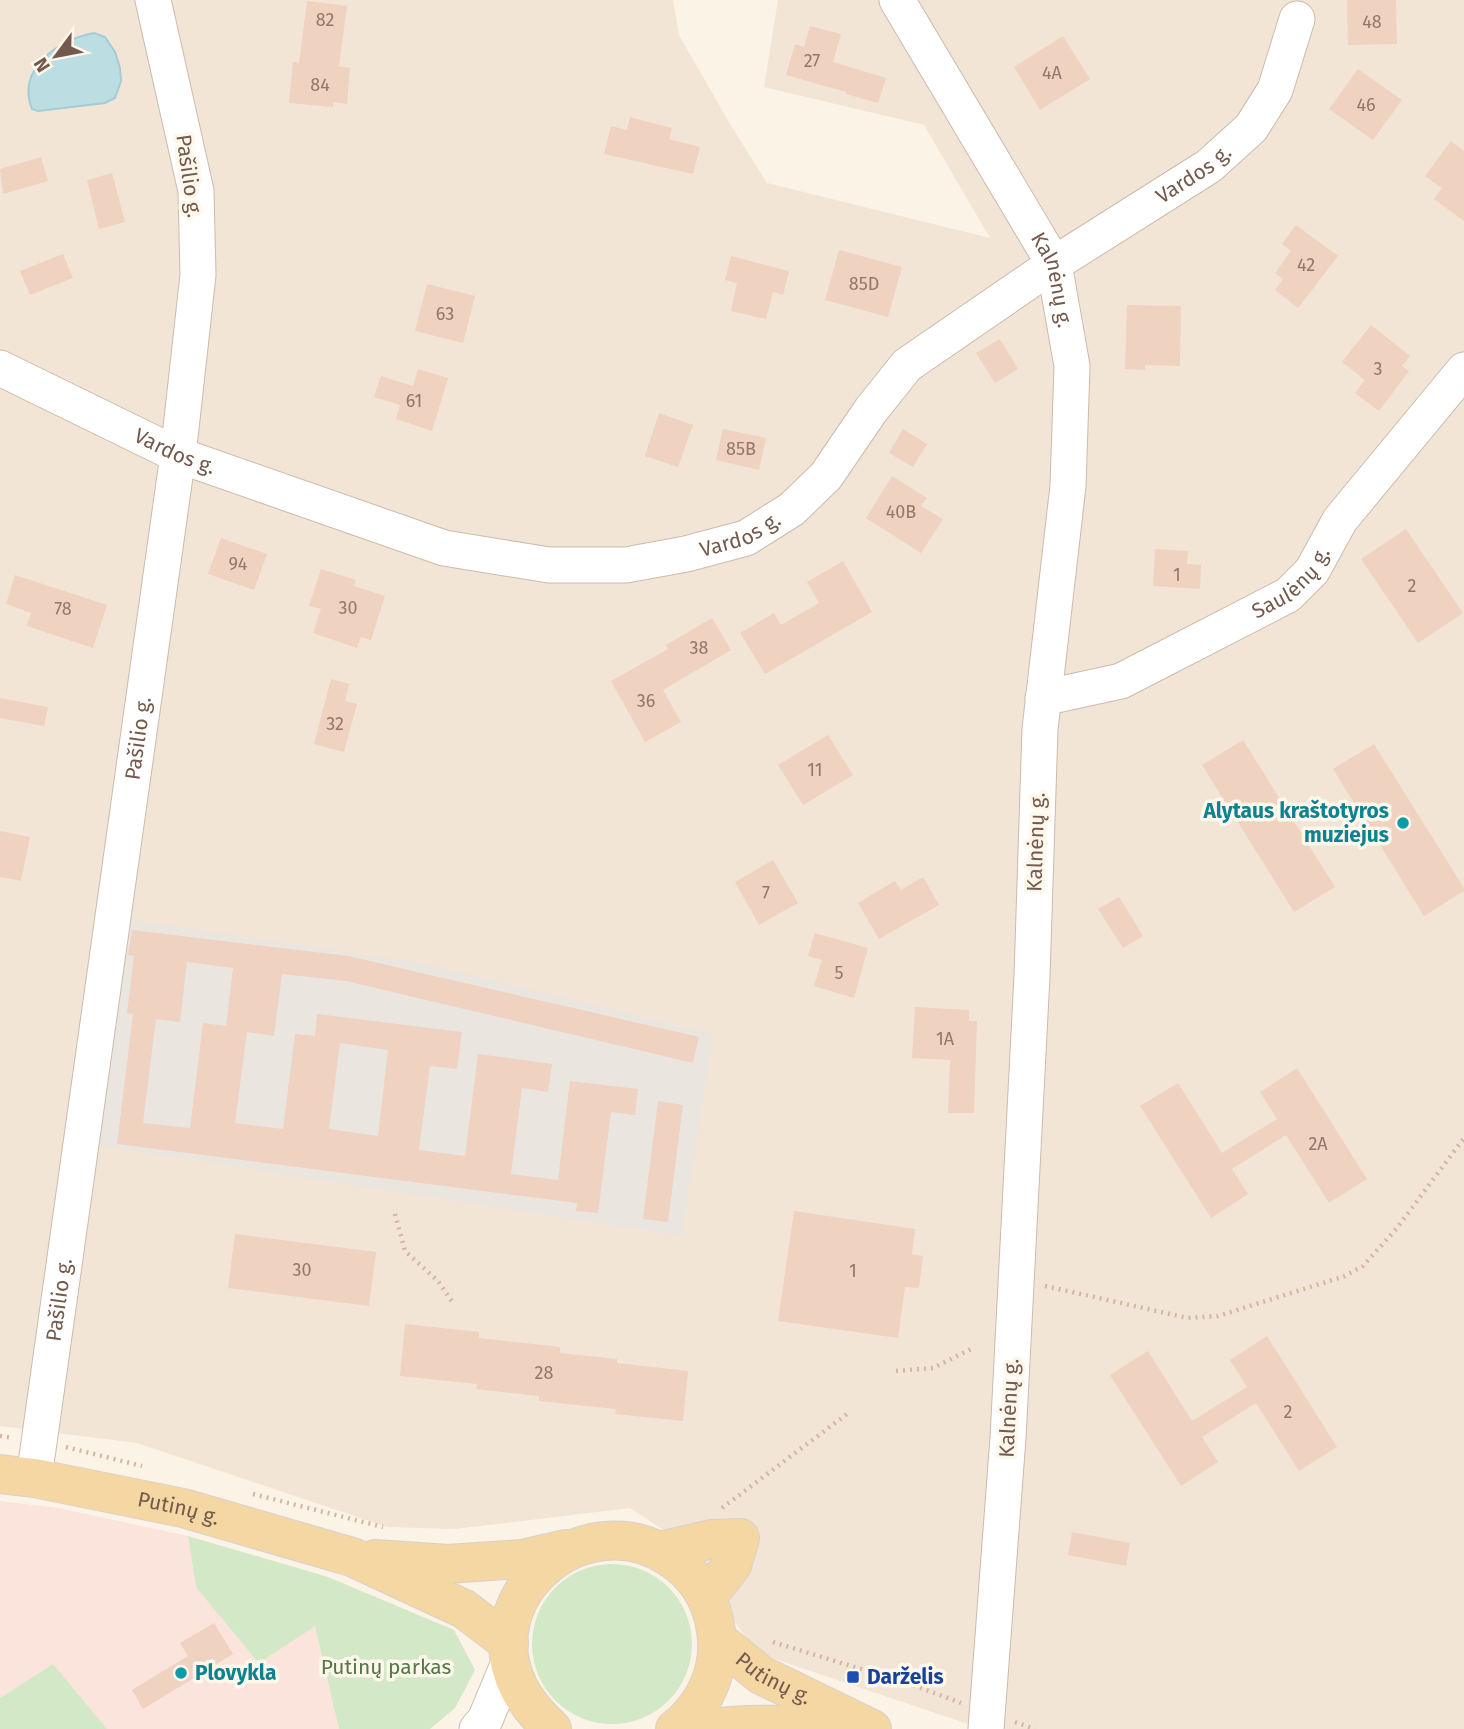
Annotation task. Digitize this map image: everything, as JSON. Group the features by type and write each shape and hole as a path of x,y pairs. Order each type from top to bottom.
{"main road":[{"name":"Putinų g.","path":"17,1476 183,1508 352,1557 464,1609 510,1652"},
{"path":"660,1551 712,1539 740,1538 732,1565 707,1597"},
{"name":"Putinų g.","path":"352,1557 448,1564 522,1559 595,1542 617,1540 639,1543 660,1551"},
{"path":"552,1729 532,1710 517,1686 510,1652 511,1623 517,1604 540,1570 556,1557 574,1548"},
{"path":"660,1551 679,1563 695,1578 707,1597 715,1618 718,1640 715,1667 706,1693 696,1709 675,1729"},
{"name":"Putinų g.","path":"718,1640 761,1675 872,1729"},
{"name":"Putinų g.","path":"701,1729 738,1724 847,1729"}],"street":[{"name":"Pašilio g.","path":"17,1476 39,1440 178,455 198,275 195,191 153,0"},
{"name":"Kalnėnų g.","path":"897,0 1054,264 1072,366 1068,486 1040,729 1032,976 1007,1450 986,1721"},
{"name":"Vardos g.","path":"0,368 178,455 444,548 549,565 626,565 686,554 746,538 792,509 825,477 906,365 1054,264 1209,166 1251,128 1275,90 1297,19"},
{"name":"Saulėnų g.","path":"1043,698 1121,681 1288,594 1312,571 1340,520 1464,370"},
{"path":"477,1729 485,1720 510,1652"}],"path":[{"path":"1016,1280 1188,1318 1218,1316 1345,1276 1363,1265 1396,1228 1464,1138"},
{"path":"394,1214 405,1251 438,1282 453,1303"},
{"path":"896,1371 933,1368 975,1347"},
{"path":"717,1512 847,1414"},
{"path":"0,1436 39,1440 149,1468"},
{"path":"251,1493 387,1527"},
{"path":"777,1645 913,1685 986,1721 1035,1729"}],"shaded area":[{"path":"0,0 673,0 679,35 767,183 990,238 924,125 764,87 778,0 1464,0 1464,1729 983,1729 757,1653 674,1537 630,1508 455,1529 387,1527 137,1443 0,1426"},
{"path":"125,919 422,963 713,1034 682,1236 94,1145"},
{"path":"0,1501 58,1508 188,1536 196,1587 315,1626 339,1729 107,1729 53,1664 0,1698"}],"green space":[{"name":"Putinų parkas","path":"188,1536 328,1577 454,1630 475,1670 455,1708 430,1729 339,1729 315,1626 259,1663 196,1587"},
{"path":"612,1564 643,1570 669,1587 686,1613 692,1644 686,1675 669,1701 643,1718 612,1724 581,1718 555,1701 538,1675 532,1644 538,1613 555,1587 581,1570"},
{"path":"53,1664 107,1729 0,1729 0,1698"}],"water":[{"path":"94,33 105,37 115,52 121,81 115,98 105,103 38,111 32,109 29,94 35,69 55,49 81,36"}],"building":[{"path":"1347,0 1396,0 1397,44 1348,45"},
{"path":"307,1 347,6 339,66 350,68 347,104 333,102 333,107 289,103 293,62 299,63"},
{"path":"810,26 841,34 833,62 886,78 878,103 786,75 795,44 804,47"},
{"path":"1063,36 1090,79 1040,110 1014,67"},
{"path":"1358,69 1402,100 1373,140 1329,109"},
{"path":"630,117 672,128 669,139 700,147 693,174 604,154 611,126 627,130"},
{"path":"1451,141 1464,151 1464,221 1434,199 1442,188 1425,176"},
{"path":"41,157 48,181 3,194 0,169"},
{"path":"112,173 125,222 99,229 87,180"},
{"path":"1296,225 1338,256 1298,308 1275,290 1283,279 1275,273 1291,251 1282,244"},
{"path":"839,250 902,267 888,317 825,300"},
{"path":"63,254 73,278 30,295 20,271"},
{"path":"731,256 789,271 783,295 773,292 766,319 731,311 737,283 725,280"},
{"path":"427,284 475,296 463,343 415,331"},
{"path":"1127,305 1181,306 1180,366 1145,365 1145,370 1125,369"},
{"path":"1371,325 1410,356 1402,366 1409,371 1379,411 1355,393 1365,380 1342,362"},
{"path":"1000,339 1018,369 995,383 976,353"},
{"path":"418,369 448,378 432,431 396,419 400,405 374,397 381,376 413,386"},
{"path":"659,413 693,425 678,467 645,456"},
{"path":"723,429 766,438 759,470 716,460"},
{"path":"903,429 927,444 913,467 889,453"},
{"path":"892,476 927,498 921,506 943,519 921,553 866,518"},
{"path":"1406,529 1463,613 1418,643 1361,559"},
{"path":"221,538 267,554 254,590 208,574"},
{"path":"1155,549 1188,551 1187,564 1201,565 1200,589 1153,586"},
{"path":"843,561 872,612 765,674 740,633 774,613 781,625 819,603 807,582"},
{"path":"321,569 356,580 354,586 385,596 371,640 361,637 357,648 313,633 321,609 309,606"},
{"path":"15,575 107,605 93,648 27,626 31,613 6,604"},
{"path":"712,618 731,650 663,690 681,722 645,742 611,681 668,649 666,645"},
{"path":"331,679 349,684 345,701 357,704 344,752 314,744"},
{"path":"0,698 48,707 44,726 0,718"},
{"path":"828,735 853,775 803,805 778,765"},
{"path":"1243,740 1335,887 1294,912 1202,765"},
{"path":"1374,744 1464,888 1464,891 1424,916 1333,769"},
{"path":"0,831 30,837 21,881 0,877"},
{"path":"773,860 798,903 759,925 735,882"},
{"path":"923,877 939,905 879,939 858,903 895,881 901,890"},
{"path":"1119,897 1143,936 1123,948 1098,909"},
{"path":"132,930 348,956 699,1037 693,1063 346,981 282,974 274,1036 247,1032 235,1123 283,1129 295,1034 315,1036 317,1014 462,1032 457,1069 430,1066 419,1150 465,1156 478,1054 552,1064 548,1092 522,1088 511,1174 558,1180 570,1081 638,1089 635,1115 611,1112 598,1213 576,1211 577,1203 117,1144 133,1014 127,1013 134,956 128,955","holes":["187,962 233,968 226,1026 203,1023 190,1128 143,1123 156,1019 180,1022","340,1043 388,1050 378,1136 329,1129"]},
{"path":"815,933 868,948 854,998 814,986 822,960 808,956"},
{"path":"915,1007 969,1010 969,1021 977,1021 974,1113 948,1113 950,1060 912,1058"},
{"path":"1297,1068 1367,1179 1329,1203 1286,1135 1232,1169 1248,1194 1211,1218 1140,1106 1178,1083 1222,1153 1277,1119 1260,1092"},
{"path":"658,1101 683,1105 668,1222 643,1219"},
{"path":"794,1211 915,1229 912,1254 923,1256 919,1288 905,1287 898,1338 778,1321"},
{"path":"235,1234 376,1252 369,1306 228,1288"},
{"path":"405,1324 479,1332 479,1338 560,1347 560,1353 688,1371 683,1421 615,1414 616,1409 539,1401 539,1396 476,1389 477,1384 400,1376"},
{"path":"1267,1336 1337,1447 1299,1471 1256,1403 1202,1437 1218,1462 1181,1486 1110,1375 1148,1351 1192,1421 1247,1387 1230,1360"},
{"path":"1072,1532 1130,1543 1126,1566 1068,1555"},
{"name":"Plovykla","path":"214,1623 233,1654 143,1709 132,1690 188,1656 180,1643"}],"place":[{"name":"Alytaus kraštotyros muziejus","path":"1403,823"},
{"name":"Plovykla","path":"181,1673"},
{"name":"Darželis","path":"853,1677"}]}
